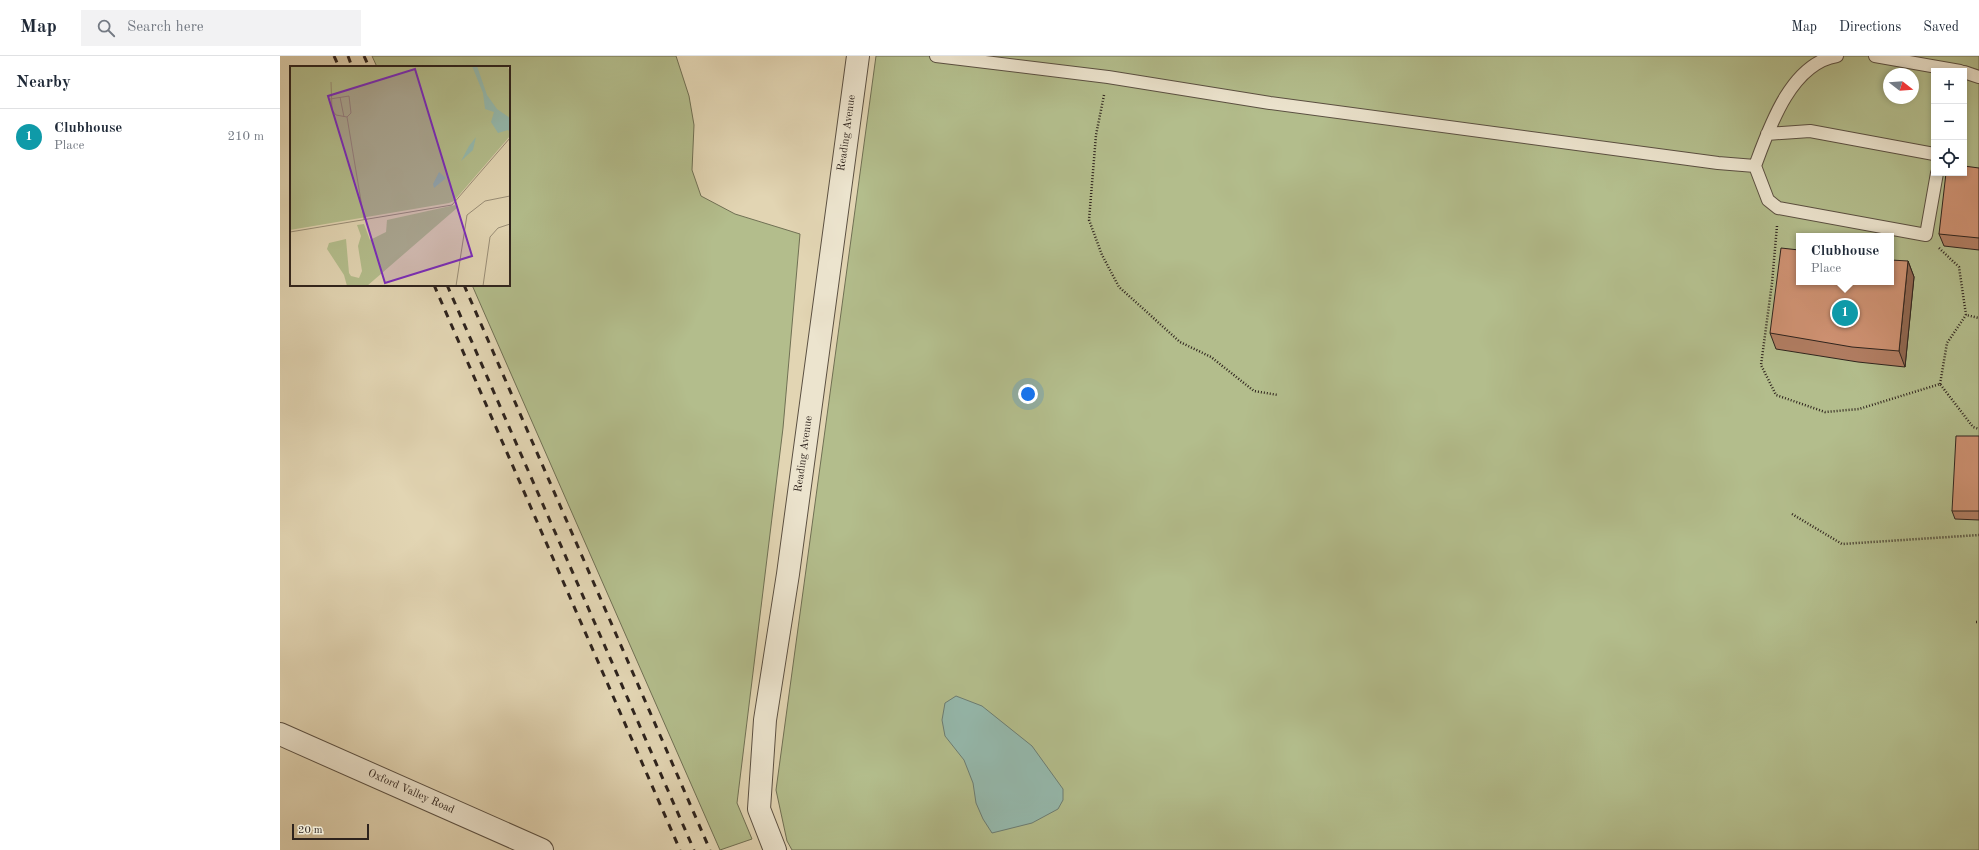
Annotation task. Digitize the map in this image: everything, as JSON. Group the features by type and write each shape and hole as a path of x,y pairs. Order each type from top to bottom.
{"street":[{"name":"Reading Avenue","path":"774,849 759,810 765,720 790,559 858,56"},
{"name":"Oxford Valley Road","path":"280,734 542,850"}],"lane":[{"path":"936,56 1108,77 1270,103 1710,162 1755,166"},
{"path":"1837,56 1828,57 1803,74 1781,103 1755,166 1768,200 1778,208 1926,235 1936,176"},
{"path":"1875,56 1944,68"},
{"path":"1967,73 1979,77"},
{"path":"1767,134 1810,131 1931,153"}],"path":[{"path":"1108,77 1096,135 1089,220 1102,255 1119,287 1180,342 1211,357 1254,391 1278,395"},
{"path":"1778,208 1772,283 1762,365 1776,395 1826,412 1859,409 1940,384"},
{"path":"1926,235 1959,267 1966,315 1947,343 1940,384 1973,427 1979,429"},
{"path":"1966,315 1979,318"},
{"path":"1792,514 1842,544 1979,535"}],"green space":[{"path":"372,56 676,56 689,96 694,125 692,170 701,196 735,214 800,234 783,428 737,803 752,839 720,850 472,286 510,286 510,66 377,66"},
{"path":"876,56 1979,56 1979,850 792,850 787,841 776,790"}],"water":[{"path":"956,696 982,706 1032,746 1063,789 1063,800 1058,809 1032,823 992,833 983,819 976,803 973,783 964,760 945,736 942,720 945,703"}],"building":[{"path":"1967,166 1979,168 1979,238 1939,234 1946,176 1967,176"},
{"path":"1781,248 1796,250 1796,285 1894,285 1894,260 1908,261 1899,351 1852,347 1770,333"},
{"path":"1956,436 1979,436 1979,511 1952,511"}],"railway":[{"path":"334,56 339,66"},
{"path":"348,56 352,66"},
{"path":"364,56 369,66"},
{"path":"434,286 680,850"},
{"path":"447,286 694,850"},
{"path":"464,286 710,850"}],"place":[{"name":"Clubhouse","path":"1845,313"}]}
